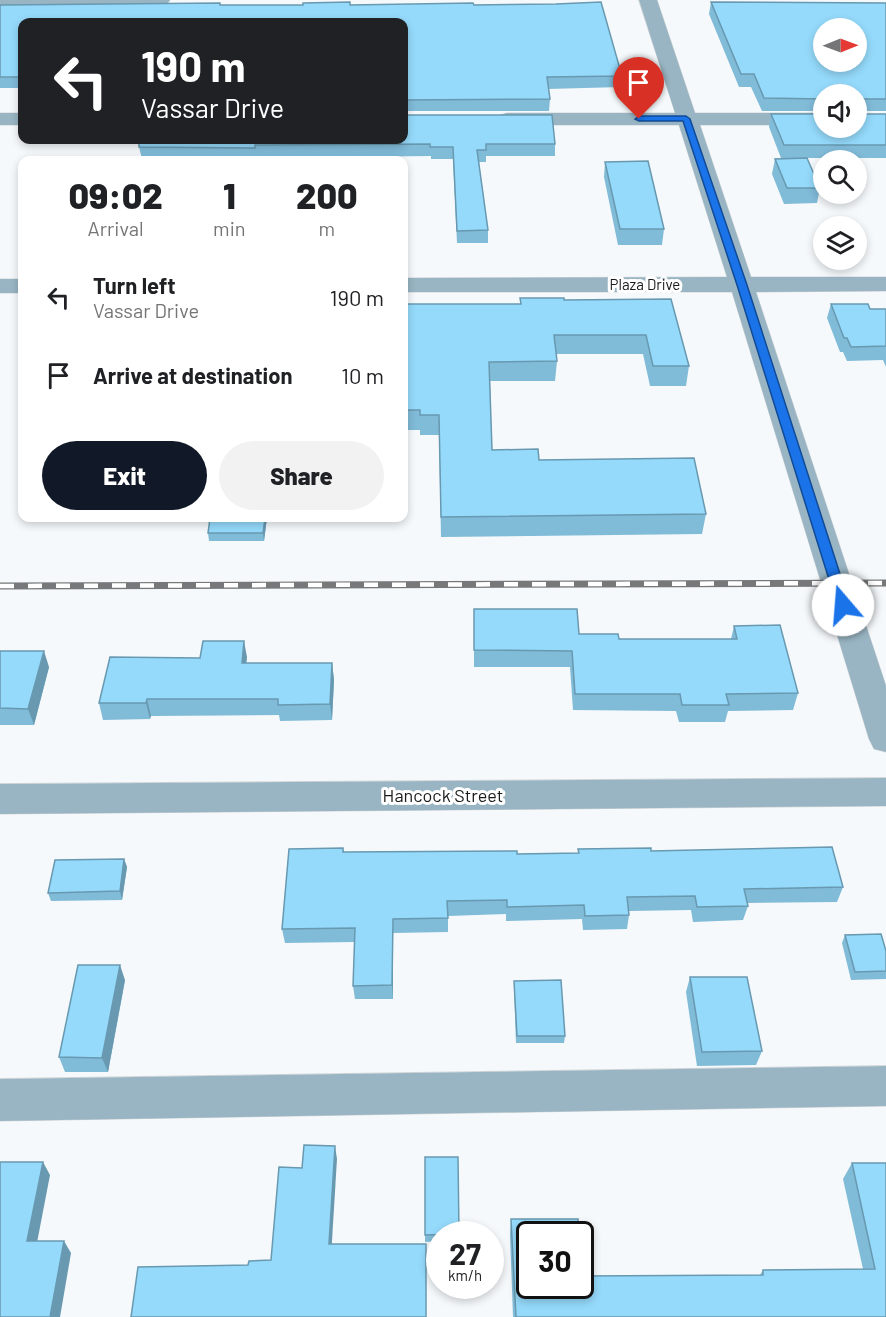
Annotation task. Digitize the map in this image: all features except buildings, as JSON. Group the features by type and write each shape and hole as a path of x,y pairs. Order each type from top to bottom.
{"street":[{"path":"0,0 161,0"},
{"path":"648,0 742,285 886,739"},
{"path":"0,119 18,119"},
{"path":"486,119 813,119"},
{"name":"Plaza Drive","path":"408,285 886,284"},
{"path":"0,286 18,286"},
{"name":"Hancock Street","path":"0,799 886,792"},
{"path":"0,1100 886,1086"}],"railway":[{"path":"0,586 886,583"}],"route":[{"path":"639,119 686,119 742,285 843,605"}]}
